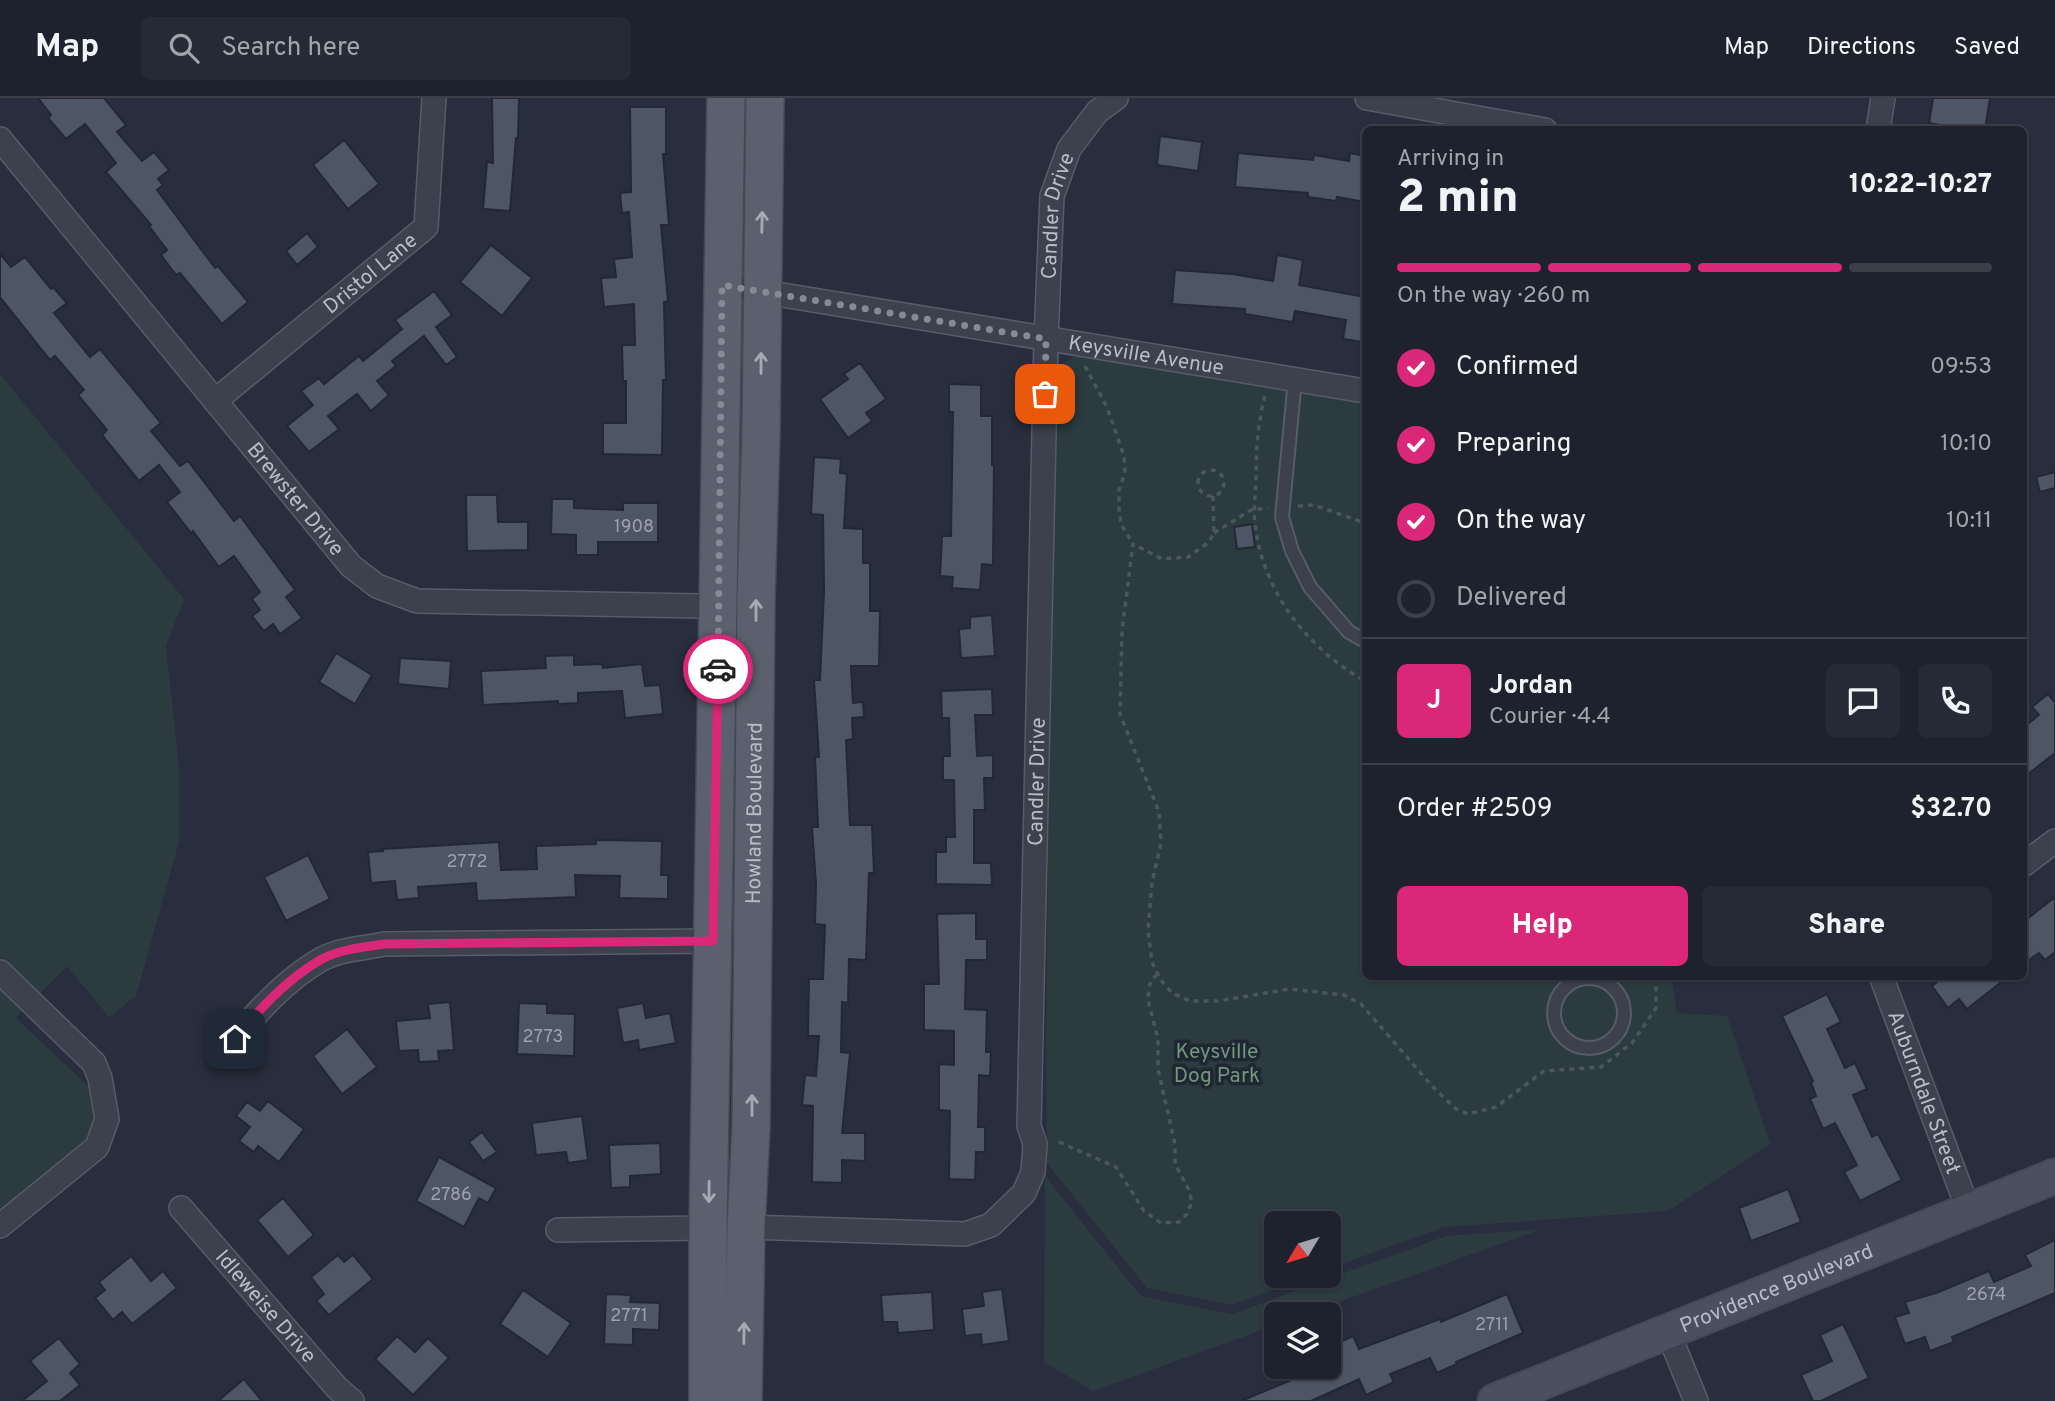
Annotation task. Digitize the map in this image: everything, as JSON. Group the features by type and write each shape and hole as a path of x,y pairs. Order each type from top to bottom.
{"main road":[{"name":"Howland Boulevard","path":"708,1401 708,1228 726,98"},
{"name":"Howland Boulevard","path":"743,1401 751,1127 765,98"},
{"name":"Providence Boulevard","path":"1495,1401 2055,1176"}],"street":[{"name":"Dristol Lane","path":"215,401 426,227 434,98"},
{"name":"Candler Drive","path":"746,1227 965,1234 991,1225 1024,1193 1033,1172 1035,1144 1029,1126 1046,339 1052,197 1069,149 1097,112 1116,98"},
{"path":"1367,98 1523,126"},
{"path":"1879,126 1883,98"},
{"name":"Brewster Drive","path":"0,139 351,566 377,586 417,601 719,608"},
{"name":"Keysville Avenue","path":"722,285 1362,390"},
{"path":"2027,862 2055,841"},
{"path":"235,1039 284,987 323,959 348,950 385,944 713,941"},
{"path":"0,972 94,1063 100,1078 107,1119 97,1147 0,1226"},
{"name":"Auburndale Street","path":"1882,980 1968,1209"},
{"name":"Idleweise Drive","path":"181,1208 337,1388 352,1401"},
{"path":"558,1230 708,1228"},
{"path":"1668,1332 1696,1401"}],"lane":[{"path":"1295,379 1282,517 1292,551 1310,587 1349,632 1362,639"},
{"path":"1577,980 1559,994 1554,1017 1564,1038 1585,1048 1607,1044 1622,1027 1624,1016 1618,994 1610,986 1596,980"}],"path":[{"path":"1084,363 1107,407 1124,456 1125,473 1119,490 1119,509 1121,524 1133,544 1162,559 1175,559 1194,553 1209,542 1214,533 1251,510 1270,508"},
{"path":"1211,469 1220,472 1224,480 1223,489 1213,496 1204,494 1198,484 1200,475 1211,469"},
{"path":"1213,496 1214,533"},
{"path":"1298,506 1314,505 1362,522"},
{"path":"1133,544 1122,631 1119,714 1159,812 1161,843 1152,882 1148,930 1152,962 1172,993 1190,1001 1218,1001 1289,989 1344,995 1361,1004 1432,1086 1456,1109 1468,1114 1496,1107 1545,1071 1601,1067 1632,1043 1656,1008 1656,980"},
{"path":"1059,1142 1116,1167 1144,1211 1161,1223 1179,1222 1187,1214 1192,1202 1175,1164 1175,1144 1158,1069 1158,1039 1148,1000 1152,979 1158,975"}],"green space":[{"name":"Keysville Dog Park","path":"1080,354 1362,400 1362,980 1672,980 1677,1013 1727,1016 1770,1144 1668,1211 1444,1227 1341,1264 1341,1211 1264,1211 1264,1288 1278,1288 1232,1305 1147,1288 1047,1163 1046,1038 1056,372 1063,363"},
{"path":"0,374 184,599 166,646 179,766 179,842 136,996 109,1017 67,966 40,993 0,956"},
{"path":"0,989 23,1010 16,1018 90,1088 95,1119 88,1142 0,1213"},
{"path":"1045,1176 1144,1297 1232,1314 1264,1302 1264,1329 1093,1391 1044,1362"},
{"path":"1542,1229 1339,1302 1265,1302 1303,1288 1341,1288 1341,1274 1446,1236"}],"building":[{"path":"38,98 104,98 126,125 117,132 142,161 154,152 169,170 158,179 163,185 157,190 215,268 218,266 248,302 222,324 180,273 176,275 161,255 167,250 149,226 151,225 106,172 116,163 85,124 66,139 48,118 51,115"},
{"path":"492,98 519,98 518,138 510,211 483,209 487,162 493,163"},
{"path":"1933,98 1990,98 1986,126 1945,126 1929,123"},
{"path":"630,107 666,107 666,154 663,154 669,225 661,225 668,301 664,302 666,380 663,380 662,455 603,454 603,423 626,423 626,381 623,381 622,345 635,345 634,304 604,307 601,278 616,277 614,259 632,257 629,212 622,213 620,193 631,192"},
{"path":"1160,136 1202,142 1198,171 1157,165"},
{"path":"344,140 379,184 348,209 313,165"},
{"path":"1238,153 1313,160 1314,155 1349,161 1350,153 1362,155 1362,201 1337,197 1336,201 1308,197 1308,193 1235,187"},
{"path":"307,233 318,247 297,265 286,251"},
{"path":"491,245 532,278 502,316 460,282"},
{"path":"0,254 11,267 25,257 51,289 53,287 67,303 54,313 90,357 100,349 143,401 161,423 151,431 180,466 188,461 234,521 240,516 295,590 286,597 302,618 280,634 273,624 264,631 252,616 260,610 252,599 260,592 234,556 219,567 193,531 191,533 167,502 180,492 159,465 139,481 102,435 107,430 78,395 84,390 55,356 50,360 0,297"},
{"path":"1277,255 1303,260 1299,285 1362,296 1362,342 1343,339 1346,320 1295,311 1293,322 1245,314 1245,309 1172,304 1175,270 1232,274 1273,281"},
{"path":"434,291 452,315 436,327 457,357 446,365 424,336 392,361 396,366 377,381 389,395 371,411 357,394 328,416 339,429 309,452 287,426 313,405 301,391 319,378 324,384 359,356 363,361 402,329 395,320"},
{"path":"860,363 886,399 866,413 872,421 848,438 820,399 848,379 844,374"},
{"path":"949,384 981,385 981,416 992,416 993,565 982,564 980,590 952,588 953,577 940,576 942,536 951,536 953,412 949,412"},
{"path":"814,457 841,459 840,473 847,474 844,528 863,529 863,563 870,563 870,611 880,611 879,666 851,666 853,703 863,702 864,717 852,718 853,739 846,740 850,825 872,825 874,873 869,873 866,960 849,959 848,1003 842,1002 841,1052 850,1053 842,1133 865,1133 865,1161 842,1160 842,1183 812,1182 813,1106 802,1105 805,1075 816,1076 819,1036 808,1036 809,979 823,979 825,925 815,924 816,884 812,827 818,827 815,757 819,757 814,680 820,680 824,591 823,515 811,514"},
{"path":"2055,472 2055,488 2040,492 2036,477"},
{"path":"466,495 497,495 498,522 528,522 528,550 467,551"},
{"path":"552,499 574,499 574,508 623,510 623,503 658,503 658,542 598,542 598,555 576,555 576,535 551,534"},
{"path":"1252,524 1255,547 1237,549 1234,527"},
{"path":"992,615 995,656 961,658 959,629 970,628 970,617"},
{"path":"336,653 372,675 355,704 319,682"},
{"path":"574,655 574,665 602,664 603,668 642,664 645,686 660,685 663,714 625,718 622,691 578,693 578,703 558,704 558,701 483,705 481,671 546,668 545,656"},
{"path":"400,658 451,661 449,689 398,684"},
{"path":"992,689 993,715 975,715 977,756 993,755 993,778 984,778 985,810 974,810 974,863 991,863 992,885 936,884 936,852 946,852 946,837 955,837 954,780 943,780 943,756 950,756 949,718 942,718 941,691"},
{"path":"2048,694 2055,703 2055,753 2027,775 2027,725 2039,715 2032,707"},
{"path":"596,840 662,841 661,875 668,875 668,899 619,898 620,876 575,875 576,897 477,901 476,883 418,887 419,898 397,900 395,881 371,883 368,852 383,849 499,842 501,870 537,869 536,846 596,844"},
{"path":"308,855 330,899 286,921 264,877"},
{"path":"2055,897 2055,952 2045,960 2039,953 2027,961 2027,919"},
{"path":"976,913 976,939 987,939 987,960 966,960 965,1009 987,1010 986,1052 991,1052 990,1076 979,1075 978,1127 985,1127 985,1152 976,1152 975,1180 949,1179 950,1111 939,1110 939,1064 954,1065 954,1031 924,1030 924,984 939,984 937,914"},
{"path":"1939,980 2004,980 1967,1009 1959,999 1948,1008 1932,986"},
{"path":"1827,994 1841,1022 1827,1029 1845,1068 1855,1063 1867,1089 1853,1095 1872,1137 1878,1134 1902,1180 1860,1201 1844,1172 1857,1165 1835,1123 1823,1129 1810,1099 1816,1096 1811,1082 1813,1081 1782,1016"},
{"path":"450,1002 454,1050 438,1051 439,1061 419,1062 418,1050 399,1051 396,1021 430,1018 428,1004"},
{"path":"519,1003 547,1004 547,1013 575,1014 574,1056 517,1054"},
{"path":"643,1003 646,1018 670,1013 676,1043 639,1050 638,1040 623,1043 617,1008"},
{"path":"347,1029 377,1067 342,1094 313,1056"},
{"path":"268,1101 304,1129 279,1162 258,1146 254,1152 239,1141 250,1127 236,1116 247,1102 260,1111"},
{"path":"582,1116 588,1160 568,1163 566,1152 536,1155 532,1123"},
{"path":"482,1132 497,1152 483,1161 469,1142"},
{"path":"660,1143 661,1174 630,1176 630,1187 611,1188 609,1145"},
{"path":"439,1157 496,1188 488,1203 479,1198 464,1227 416,1201"},
{"path":"1788,1189 1801,1222 1751,1241 1739,1208"},
{"path":"283,1198 314,1235 288,1257 257,1220"},
{"path":"2055,1240 2055,1293 1952,1337 1954,1342 1930,1351 1925,1337 1905,1344 1895,1317 1909,1313 1905,1302 1936,1293 1989,1271 1994,1282 2031,1266 2025,1255"},
{"path":"338,1255 344,1262 353,1255 373,1279 329,1315 316,1301 324,1294 311,1277"},
{"path":"131,1256 151,1281 163,1271 177,1288 132,1324 122,1312 113,1320 95,1298 105,1290 99,1282"},
{"path":"1002,1289 1009,1341 982,1345 981,1334 965,1336 962,1309 984,1306 982,1292"},
{"path":"523,1290 571,1323 548,1357 500,1324"},
{"path":"932,1292 934,1330 898,1333 897,1322 883,1322 881,1295"},
{"path":"606,1294 631,1295 630,1302 660,1303 659,1330 633,1329 633,1345 604,1344"},
{"path":"1507,1294 1523,1333 1437,1373 1430,1358 1390,1374 1394,1382 1366,1395 1359,1379 1311,1401 1241,1401 1294,1379 1341,1379 1341,1342 1353,1336 1359,1349 1440,1319 1441,1322"},
{"path":"1843,1324 1869,1378 1821,1401 1813,1401 1801,1375 1832,1361 1820,1335"},
{"path":"397,1336 415,1352 428,1338 449,1358 413,1395 375,1359"},
{"path":"59,1338 80,1364 70,1373 80,1385 60,1401 22,1401 47,1381 30,1361"},
{"path":"244,1379 262,1401 218,1401"}],"way so far":[{"path":"718,669 722,285 1046,339 1045,394"}],"route":[{"path":"235,1039 284,987 323,959 348,950 385,944 713,941 718,669"}]}
